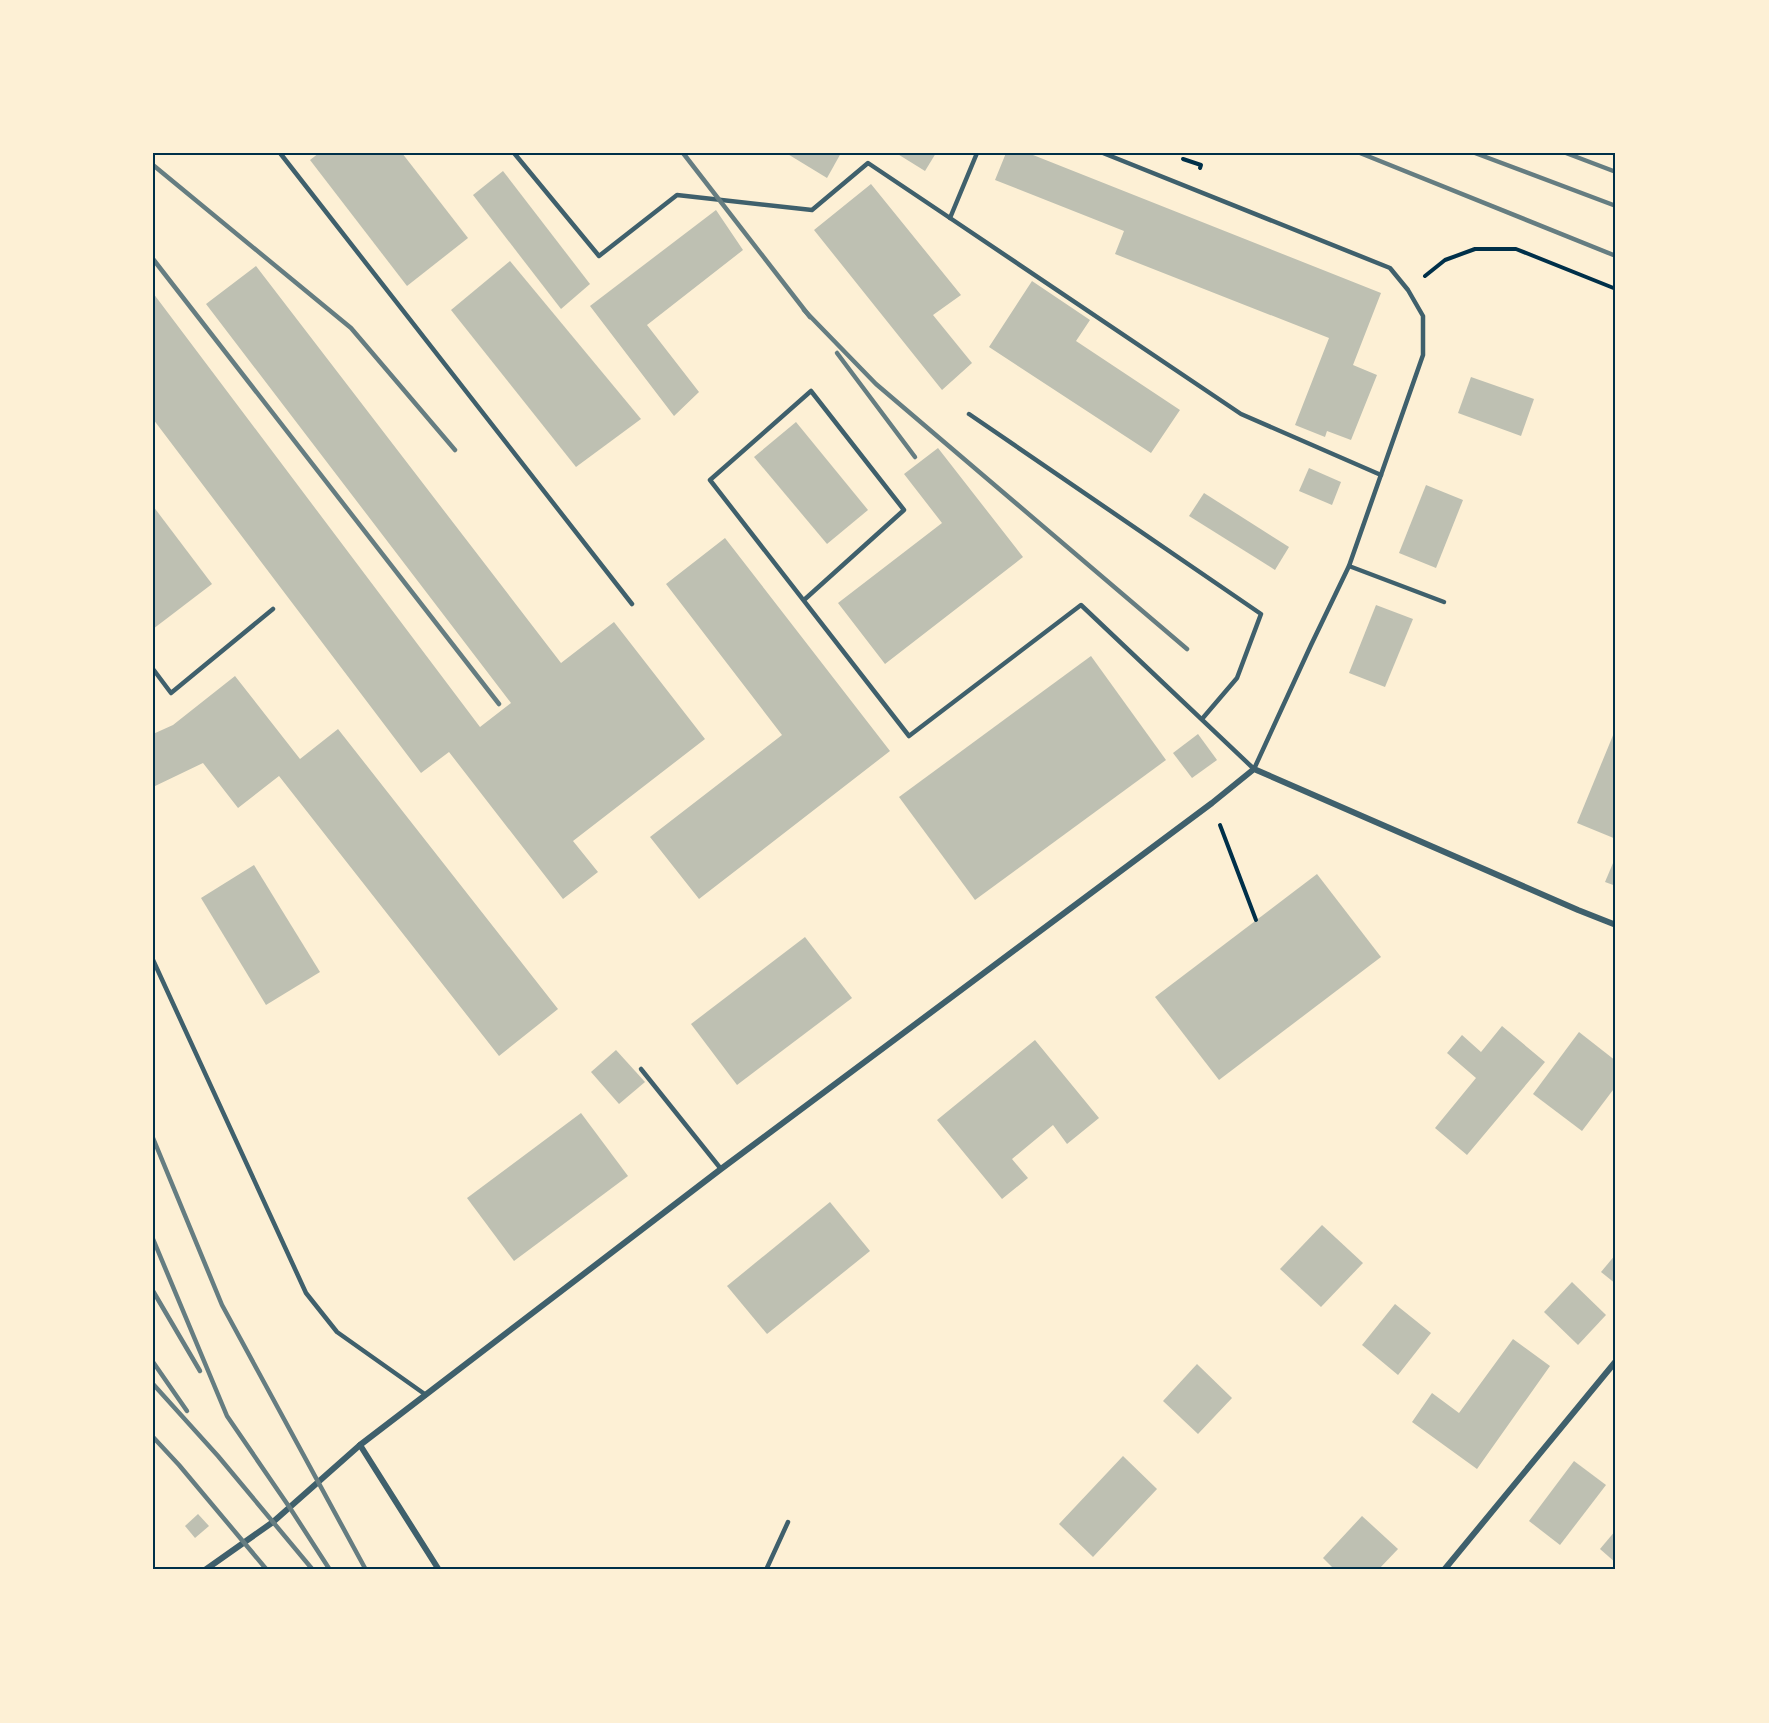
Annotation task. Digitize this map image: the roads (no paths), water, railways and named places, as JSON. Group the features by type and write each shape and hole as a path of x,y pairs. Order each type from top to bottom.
{"street":[{"path":"205,1570 273,1522 360,1445 721,1169 1212,803 1254,769 1616,925"},
{"path":"1444,1570 1616,1361"},
{"path":"360,1445 439,1570"}],"lane":[{"path":"280,153 632,604"},
{"path":"514,153 599,256 677,195 812,210 868,163 1241,414 1381,475"},
{"path":"950,218 977,153"},
{"path":"804,600 904,510 811,391 710,480 909,736 1081,605 1254,769 1350,566 1423,356 1424,316 1408,290 1389,268 1103,153"},
{"path":"969,414 1261,614 1237,678 1202,719"},
{"path":"1350,566 1444,602"},
{"path":"153,669 171,693 273,609"},
{"path":"153,960 306,1293 337,1332 426,1395"},
{"path":"641,1069 721,1169"},
{"path":"766,1570 788,1522"}],"railway":[{"path":"683,153 810,317"},
{"path":"1360,153 1616,256"},
{"path":"1475,153 1616,206"},
{"path":"1566,153 1616,172"},
{"path":"153,165 351,328 455,450"},
{"path":"153,259 499,704"},
{"path":"804,310 876,384 1187,649"},
{"path":"837,353 915,457"},
{"path":"153,1138 222,1305 366,1570"},
{"path":"153,1239 227,1416 330,1570"},
{"path":"153,1291 200,1371"},
{"path":"153,1362 187,1411"},
{"path":"153,1384 218,1456 313,1570"},
{"path":"153,1437 267,1570"}]}
